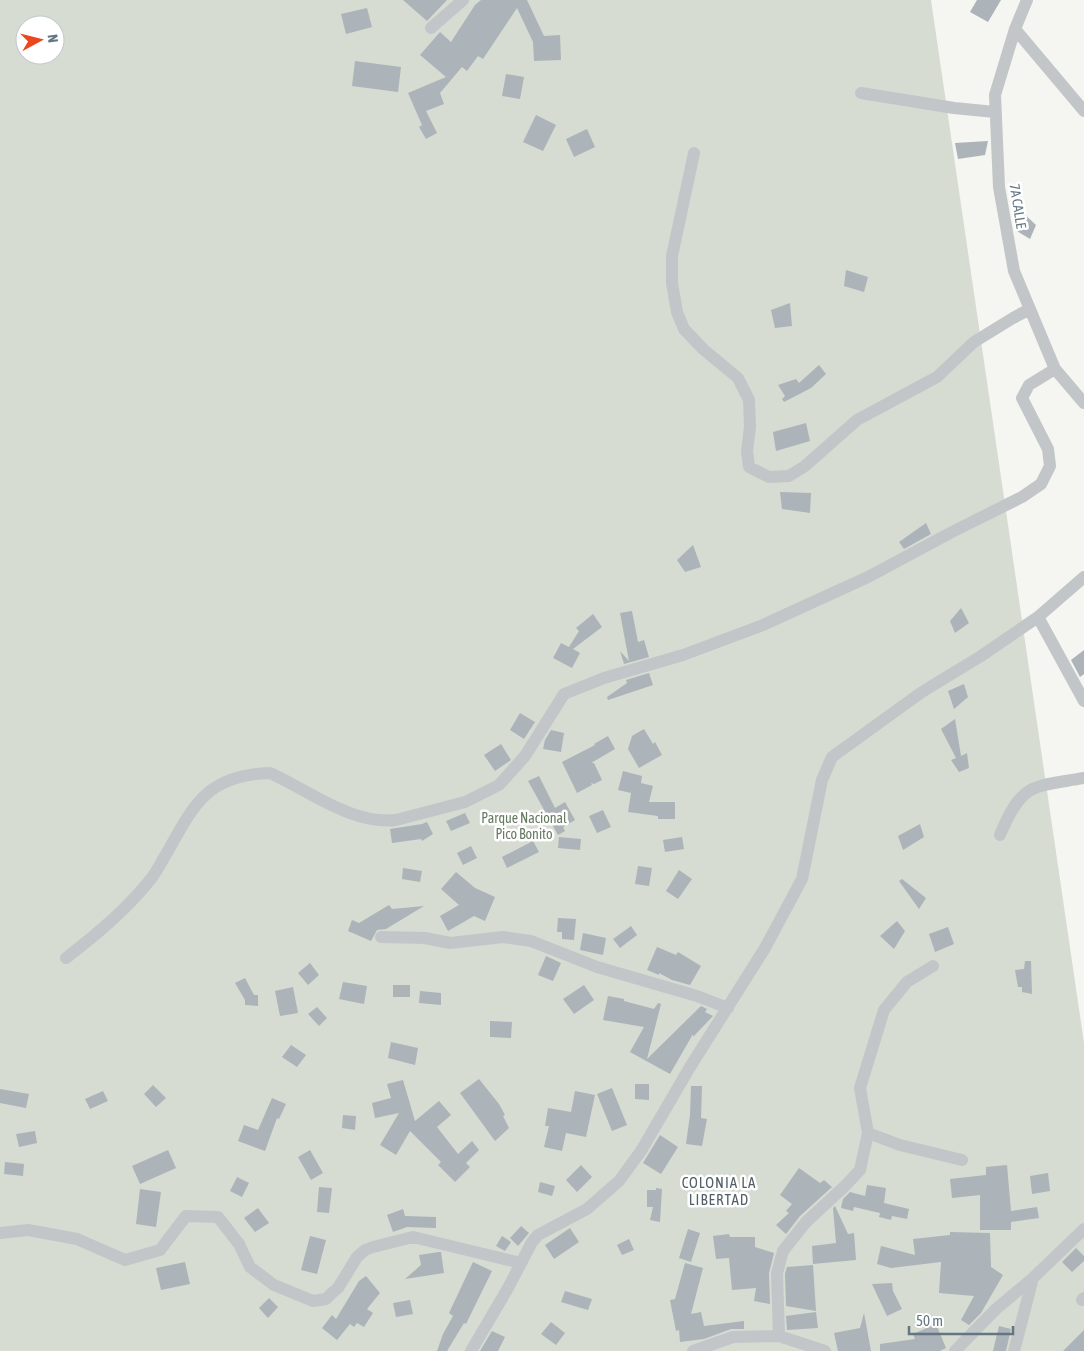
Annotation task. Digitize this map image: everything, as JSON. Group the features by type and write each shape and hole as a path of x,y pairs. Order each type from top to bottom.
{"street":[{"path":"431,28 463,0"},
{"name":"7A CALLE","path":"1027,0 1015,29 995,94 1001,196 1014,271 1055,369 1084,403"},
{"path":"1015,29 1084,111"},
{"path":"861,93 954,108 996,112"},
{"path":"694,153 672,256 672,283 677,312 684,329 703,349 738,378 750,400 750,427 746,451 749,467 769,477 789,476 804,466 857,420 937,377 974,342 1030,309"},
{"path":"66,958 94,937 146,886 152,879 192,810 206,792 224,781 270,773 350,813 375,821 385,822 465,802 499,785 525,756 564,694 604,678 683,654 762,625 868,577 1022,497 1042,484 1050,466 1048,449 1022,398 1029,385 1055,369"},
{"path":"471,1351 522,1263 532,1242 538,1235 586,1209 619,1181 641,1151 690,1067 765,948 802,878 822,780 832,757 922,692 981,656 1038,617 1084,577"},
{"path":"1038,617 1084,701"},
{"path":"1000,835 1009,813 1022,795 1035,787 1084,778"},
{"path":"381,937 424,938 450,943 503,937 531,941 597,967 697,996 728,1008"},
{"path":"780,1336 777,1273 783,1251 806,1222 860,1170 868,1133 860,1088 884,1010 907,982 933,966"},
{"path":"868,1133 900,1145 962,1160"},
{"path":"0,1233 28,1230 77,1238 124,1260 160,1250 186,1216 218,1217 239,1244 250,1267 274,1285 312,1302 326,1299 332,1294 338,1288 357,1257 365,1250 373,1246 413,1237 522,1263"},
{"path":"955,1351 996,1309 1033,1278 1084,1229"},
{"path":"1014,1351 1033,1278"},
{"path":"693,1351 733,1337 780,1336 825,1351"}],"green space":[{"name":"Parque Nacional Pico Bonito","path":"0,0 931,0 1084,1043 1084,1351 0,1351"}],"building":[{"path":"403,0 447,0 427,21"},
{"path":"481,0 527,0 544,36 560,35 561,60 534,61 533,42 517,8 483,59 478,56 467,71 462,67 440,93 444,104 426,111 437,133 426,139 419,127 422,125 408,93 446,77 420,55 440,32 451,42 475,5"},
{"path":"977,0 1001,0 988,22 970,12"},
{"path":"367,8 372,27 346,34 341,14"},
{"path":"355,61 401,67 398,92 352,86"},
{"path":"506,74 524,77 520,99 502,96"},
{"path":"536,115 556,125 543,151 523,142"},
{"path":"587,129 595,147 574,157 566,139"},
{"path":"988,141 985,155 958,159 955,143"},
{"path":"1021,211 1036,225 1030,239 1015,230 1014,226"},
{"path":"846,270 868,277 864,292 844,286"},
{"path":"790,303 792,326 775,328 771,310"},
{"path":"819,365 826,374 811,388 784,402 782,399 785,396 778,385 796,379 799,383"},
{"path":"806,423 810,441 776,451 773,432"},
{"path":"780,492 811,493 810,513 782,509"},
{"path":"926,523 931,534 904,549 899,542"},
{"path":"693,545 701,567 685,572 677,560"},
{"path":"961,608 969,623 955,633 950,621"},
{"path":"632,611 638,642 644,640 649,657 624,664 620,651 629,661 620,613"},
{"path":"593,614 602,627 573,649 580,653 572,668 553,658 561,643 569,647 579,631 576,628"},
{"path":"1084,650 1084,674 1080,677 1071,660"},
{"path":"649,673 653,685 608,700 607,697 627,683 626,680"},
{"path":"964,684 968,697 954,709 948,691"},
{"path":"520,713 535,722 524,739 510,730"},
{"path":"955,719 961,756 967,753 969,768 959,772 951,760 956,758 941,729"},
{"path":"644,729 653,744 655,742 662,755 639,768 628,749 632,736"},
{"path":"551,730 564,733 561,752 543,749 545,740"},
{"path":"608,736 615,749 591,763 594,763 602,780 594,784 591,783 592,785 577,793 562,762"},
{"path":"501,744 511,760 495,771 484,755"},
{"path":"623,771 642,776 641,783 653,786 649,802 675,802 675,819 658,819 658,816 628,812 631,793 618,790"},
{"path":"539,776 555,808 565,802 575,820 563,827 565,831 558,835 528,781"},
{"path":"603,810 611,827 597,833 589,816"},
{"path":"465,813 470,823 451,831 446,821"},
{"path":"427,822 433,834 422,841 421,839 392,843 390,829"},
{"path":"920,824 924,837 903,850 898,836"},
{"path":"559,837 581,839 580,850 558,848"},
{"path":"682,837 684,849 665,852 663,840"},
{"path":"533,841 539,852 507,868 502,857"},
{"path":"471,846 477,858 463,865 457,853"},
{"path":"638,866 652,868 649,886 635,884"},
{"path":"403,868 422,871 420,882 402,879"},
{"path":"679,870 692,879 678,899 666,891"},
{"path":"456,872 475,888 495,897 485,921 474,916 448,931 440,916 459,905 441,889"},
{"path":"902,879 926,898 919,909 899,881"},
{"path":"389,905 392,909 424,906 386,929 377,930 371,941 348,931 352,920 359,923"},
{"path":"558,918 576,919 574,940 562,939 562,932 557,932"},
{"path":"897,921 905,931 894,949 880,936"},
{"path":"631,926 637,935 620,948 613,939"},
{"path":"948,927 954,944 935,952 929,934"},
{"path":"583,933 606,938 603,955 580,950"},
{"path":"657,947 676,955 678,952 701,966 690,985 647,970"},
{"path":"546,956 561,963 553,981 538,975"},
{"path":"1025,961 1031,961 1032,994 1022,992 1022,987 1018,987 1015,970 1024,969"},
{"path":"310,963 319,975 308,985 298,973"},
{"path":"245,978 254,995 258,995 258,1006 245,1005 245,1000 235,983"},
{"path":"343,982 367,986 364,1004 339,999"},
{"path":"393,985 410,985 410,997 393,997"},
{"path":"584,985 594,1000 574,1014 563,999"},
{"path":"293,987 298,1013 280,1016 275,991"},
{"path":"420,991 441,993 441,1005 419,1003"},
{"path":"608,996 654,1009 658,1003 661,1004 647,1059 701,1006 707,1009 705,1012 713,1016 693,1037 693,1034 670,1074 630,1052 644,1027 603,1020"},
{"path":"317,1007 327,1018 319,1026 308,1014"},
{"path":"490,1021 512,1022 511,1038 490,1037"},
{"path":"391,1042 418,1048 415,1065 388,1058"},
{"path":"291,1045 306,1055 297,1067 282,1057"},
{"path":"479,1079 499,1104 509,1128 495,1141 460,1093"},
{"path":"403,1080 415,1121 439,1101 451,1115 437,1127 458,1154 472,1141 479,1150 466,1163 470,1167 455,1182 438,1165 441,1162 410,1131 396,1155 380,1145 399,1113 375,1118 372,1103 391,1098 387,1084"},
{"path":"635,1084 649,1084 649,1100 635,1099"},
{"path":"153,1085 166,1098 156,1107 144,1094"},
{"path":"691,1086 702,1086 701,1118 707,1119 702,1146 686,1144"},
{"path":"612,1088 627,1125 612,1131 597,1094"},
{"path":"0,1089 29,1094 26,1108 0,1103"},
{"path":"103,1091 108,1101 90,1109 85,1099"},
{"path":"575,1091 595,1095 586,1137 566,1133 562,1151 544,1147 549,1126 545,1126 548,1108 571,1112"},
{"path":"272,1098 286,1104 279,1119 277,1118 265,1151 238,1141 244,1125 258,1130"},
{"path":"343,1115 356,1116 355,1130 342,1128"},
{"path":"35,1131 37,1143 19,1147 16,1134"},
{"path":"660,1135 678,1147 661,1174 643,1163"},
{"path":"168,1150 176,1168 140,1184 132,1166"},
{"path":"310,1150 323,1173 311,1180 298,1157"},
{"path":"5,1162 24,1164 23,1176 4,1174"},
{"path":"581,1165 592,1177 577,1192 566,1180"},
{"path":"1007,1165 1011,1211 1037,1207 1039,1218 1011,1222 1011,1230 980,1230 980,1195 952,1198 950,1179 986,1175 986,1167"},
{"path":"799,1168 820,1183 824,1180 832,1187 800,1216 786,1234 776,1225 789,1213 786,1211 792,1204 780,1195"},
{"path":"1048,1173 1050,1191 1032,1194 1030,1176"},
{"path":"237,1177 249,1183 242,1197 230,1191"},
{"path":"540,1182 555,1186 552,1196 538,1192"},
{"path":"867,1185 886,1188 884,1203 909,1209 907,1219 892,1216 891,1220 879,1217 880,1213 854,1207 853,1211 841,1208 843,1199 850,1192 865,1196"},
{"path":"319,1187 332,1188 329,1213 317,1212"},
{"path":"656,1188 662,1189 660,1222 650,1220 653,1207 647,1207 647,1190 656,1190"},
{"path":"140,1189 161,1192 156,1227 136,1224"},
{"path":"835,1206 848,1234 854,1233 856,1260 813,1264 812,1246 836,1243 833,1208"},
{"path":"258,1208 269,1223 255,1232 244,1218"},
{"path":"403,1209 405,1216 436,1217 436,1228 407,1227 393,1232 387,1215"},
{"path":"521,1226 529,1233 518,1246 510,1238"},
{"path":"570,1228 579,1242 554,1259 545,1245"},
{"path":"688,1229 700,1233 691,1262 679,1258"},
{"path":"950,1232 990,1233 991,1267 1003,1275 981,1313 969,1325 961,1320 974,1296 939,1293 941,1262 891,1268 877,1264 881,1246 915,1255 913,1239 950,1235"},
{"path":"729,1234 730,1237 755,1237 755,1247 774,1253 769,1273 770,1304 754,1301 756,1288 732,1290 729,1258 716,1259 713,1236"},
{"path":"310,1236 326,1240 317,1274 301,1270"},
{"path":"502,1236 511,1242 505,1251 496,1246"},
{"path":"629,1239 634,1250 622,1255 617,1245"},
{"path":"1076,1248 1084,1256 1084,1261 1072,1272 1062,1262"},
{"path":"441,1252 444,1273 405,1279 421,1265 419,1255"},
{"path":"185,1262 190,1284 161,1290 156,1268"},
{"path":"473,1262 492,1271 466,1324 464,1323 447,1351 437,1351 443,1334 453,1316 449,1313"},
{"path":"685,1263 703,1268 691,1314 701,1312 704,1326 744,1321 744,1329 731,1329 704,1339 680,1342 679,1330 676,1331 670,1300 675,1299"},
{"path":"813,1265 816,1311 786,1306 785,1274 787,1267"},
{"path":"366,1276 380,1293 367,1309 373,1313 364,1327 357,1323 354,1327 350,1324 337,1340 322,1328 332,1315 336,1319 359,1281"},
{"path":"892,1283 893,1291 902,1309 887,1316 872,1284"},
{"path":"565,1291 592,1299 588,1310 561,1302"},
{"path":"269,1298 278,1307 268,1318 259,1308"},
{"path":"410,1300 413,1314 396,1317 393,1303"},
{"path":"816,1312 818,1328 787,1330 786,1316"},
{"path":"864,1313 871,1351 838,1351 834,1333 860,1328"},
{"path":"551,1322 565,1333 556,1345 541,1334"},
{"path":"936,1324 946,1348 940,1351 880,1351 880,1344 915,1339 913,1334"},
{"path":"999,1326 1011,1329 1006,1351 993,1351"},
{"path":"1084,1330 1084,1351 1063,1351"},
{"path":"492,1331 505,1337 498,1351 480,1351"}],"district":[{"name":"COLONIA LA LIBERTAD","path":"719,1190"}]}
